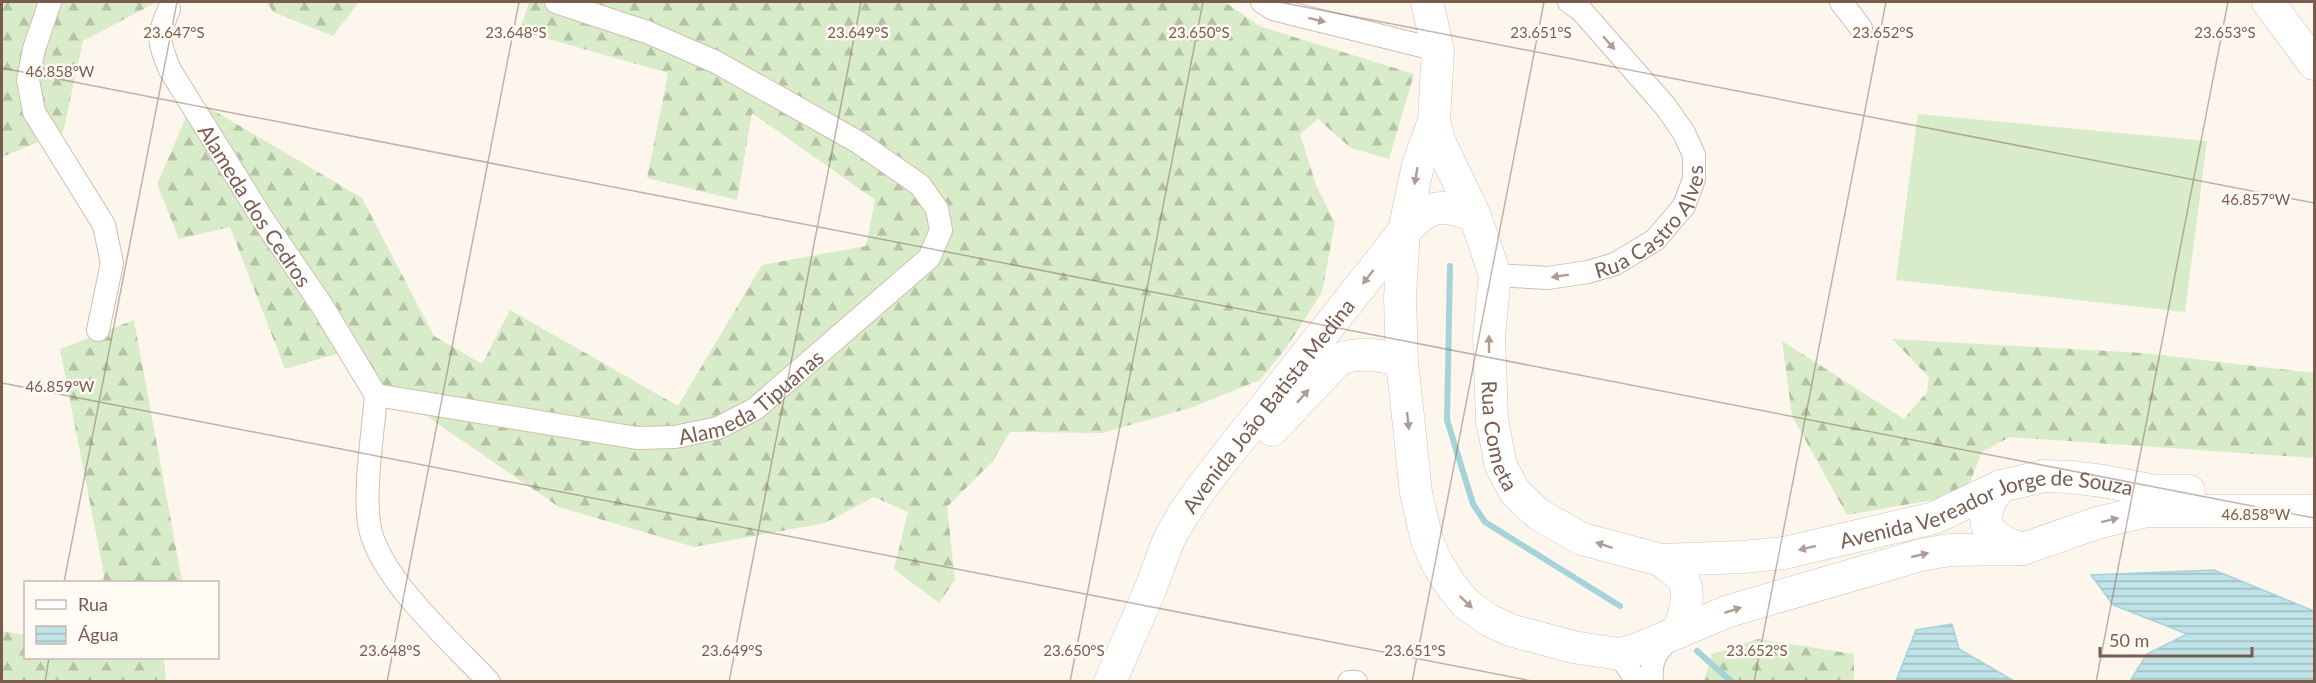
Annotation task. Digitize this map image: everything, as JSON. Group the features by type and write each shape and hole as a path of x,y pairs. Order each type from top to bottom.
{"main road":[{"name":"Avenida João Batista Medina","path":"1150,590 1261,442 1328,368 1339,359 1360,354 1376,354 1402,362 1400,297 1404,231 1418,165 1434,122 1438,50 1427,2"},
{"path":"2268,2 2312,51"},
{"name":"Avenida João Batista Medina","path":"1434,122 1439,141 1475,216"},
{"path":"1404,231 1430,208 1453,208 1475,216"},
{"name":"Rua Cometa","path":"1475,216 1495,275 1489,337 1492,420 1501,466 1515,492 1538,514 1582,538 1660,560"},
{"name":"Avenida João Batista Medina","path":"1110,681 1150,590 1169,539 1205,483 1404,231"},
{"path":"1402,362 1416,493 1427,540 1437,563 1466,604 1489,620 1510,630 1574,647 1619,654 1679,632 1685,610 1686,587 1682,578 1660,560"},
{"name":"Avenida Vereador Jorge de Souza","path":"1660,560 1784,553 1934,518 2001,486 2036,477 2061,476 2155,491 2314,491"},
{"path":"2001,486 1987,508 1986,521 1996,537 2023,549"},
{"name":"Avenida Vereador Jorge de Souza","path":"1679,632 1729,611 1921,555 1949,550 2023,549 2097,523 2147,511 2314,511"}],"street":[{"path":"50,2 34,49 28,80 34,112 104,225 112,263 98,330"},
{"name":"Alameda Tipuanas","path":"376,395 637,438 675,437 718,428 755,409 929,258 941,230 937,209 920,185 876,154 716,62 647,32 556,2"},
{"path":"1262,2 1273,9 1438,50"},
{"name":"Rua Castro Alves","path":"1495,275 1548,278 1588,272 1615,264 1655,240 1684,206 1694,179 1694,155 1684,133 1666,107 1581,10 1569,2"},
{"path":"1841,2 1861,28"},
{"name":"Alameda dos Cedros","path":"169,9 161,28 159,44 170,70 262,218 321,304 376,395"},
{"path":"376,395 367,501 369,525 376,548 389,570 413,600 489,681"},
{"path":"1652,681 1651,669 1657,650 1679,632"},
{"path":"1619,654 1637,681"},
{"path":"1349,681 1356,681"}],"green space":[{"path":"2,2 157,2 83,41 63,132 2,157"},
{"path":"267,2 359,2 333,36 273,12"},
{"path":"529,2 1225,2 1259,26 1414,74 1389,159 1351,148 1318,119 1300,134 1316,185 1335,223 1322,292 1286,348 1260,380 1193,407 1102,433 1010,432 992,462 947,507 955,580 939,603 894,569 908,512 874,497 825,523 694,547 559,507 336,354 285,369 230,227 179,239 157,184 194,99 362,198 434,336 482,364 510,310 678,406 762,265 866,246 875,200 752,113 737,200 647,178 668,73 520,31"},
{"path":"1918,114 2207,141 2185,312 1896,280"},
{"path":"134,320 182,581 103,581 104,575 60,349"},
{"path":"1892,339 2143,353 2314,373 2314,458 2010,437 1982,452 1968,487 1933,500 1847,515 1792,416 1782,341 1904,419 1927,392 1929,377"},
{"path":"2,631 24,635 24,659 164,659 166,681 2,681"},
{"path":"1758,639 1854,654 1854,681 1704,681 1712,654"}],"water":[{"path":"2214,570 2314,611 2314,681 2130,681 2147,654 2187,634 2113,605 2091,575"},
{"path":"1952,624 1959,649 2014,681 1896,681 1916,630"}],"waterway":[{"path":"1450,266 1447,420 1473,504 1485,522 1620,606"},
{"path":"1697,651 1732,682"}]}
